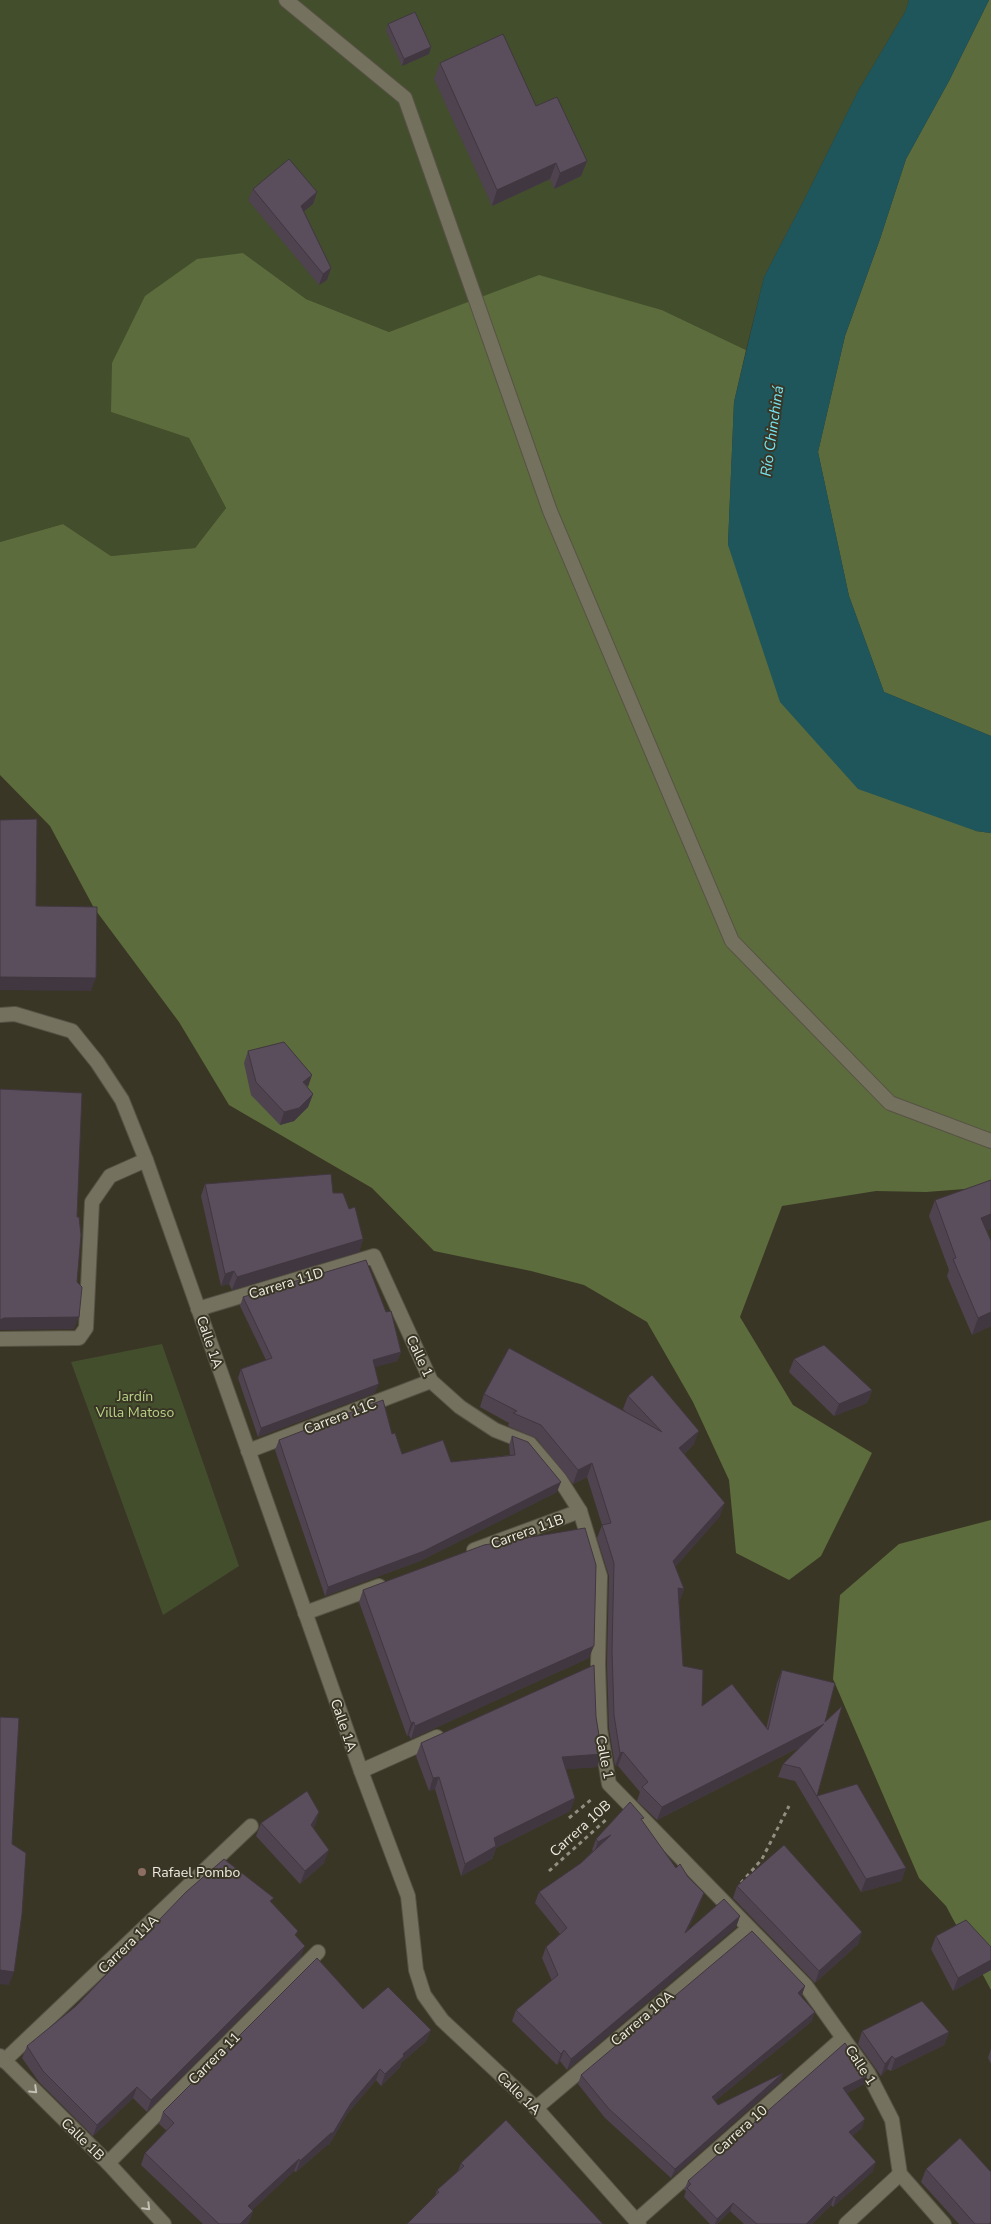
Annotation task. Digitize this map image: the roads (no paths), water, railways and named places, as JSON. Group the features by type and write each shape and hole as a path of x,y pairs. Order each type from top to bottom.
{"street":[{"path":"286,0 405,98 550,512 732,941 890,1103 991,1141"},
{"name":"Calle 1A","path":"0,1015 15,1014 72,1031 97,1062 122,1100 146,1160 361,1771 408,1896 416,1970 424,1995 442,2020 536,2108 637,2223"},
{"path":"0,1339 80,1338 86,1328 92,1202 110,1176 146,1160"},
{"name":"Carrera 11D","path":"198,1309 374,1256"},
{"name":"Calle 1","path":"374,1256 431,1381 460,1408 495,1430 530,1444 559,1478 580,1511 600,1576 598,1664 600,1728 609,1784 806,1986 868,2073 892,2120 900,2174"},
{"name":"Carrera 11C","path":"248,1451 431,1381"},
{"name":"Carrera 11B","path":"461,1555 580,1511"},
{"path":"305,1613 396,1579"},
{"path":"581,1672 598,1664"},
{"path":"361,1771 449,1732"},
{"name":"Carrera 11A","path":"2,2058 251,1826"},
{"name":"Carrera 10A","path":"536,2108 749,1928"},
{"name":"Carrera 11","path":"108,2163 318,1952"},
{"name":"Carrera 10","path":"637,2223 843,2038"},
{"name":"Calle 1B","path":"2,2058 108,2163 164,2224"},
{"path":"846,2224 900,2174 944,2224"}],"water":[{"name":"Río Chinchiná","path":"909,0 989,0 949,81 906,159 845,336 818,452 849,596 884,692 991,736 991,833 976,831 858,789 780,702 728,545 734,402 764,277 858,91 905,12"}],"place":[{"name":"Rafael Pombo","path":"142,1872"}],"park label":[{"name":"Jardín Villa Matoso","path":"135,1404"}]}
